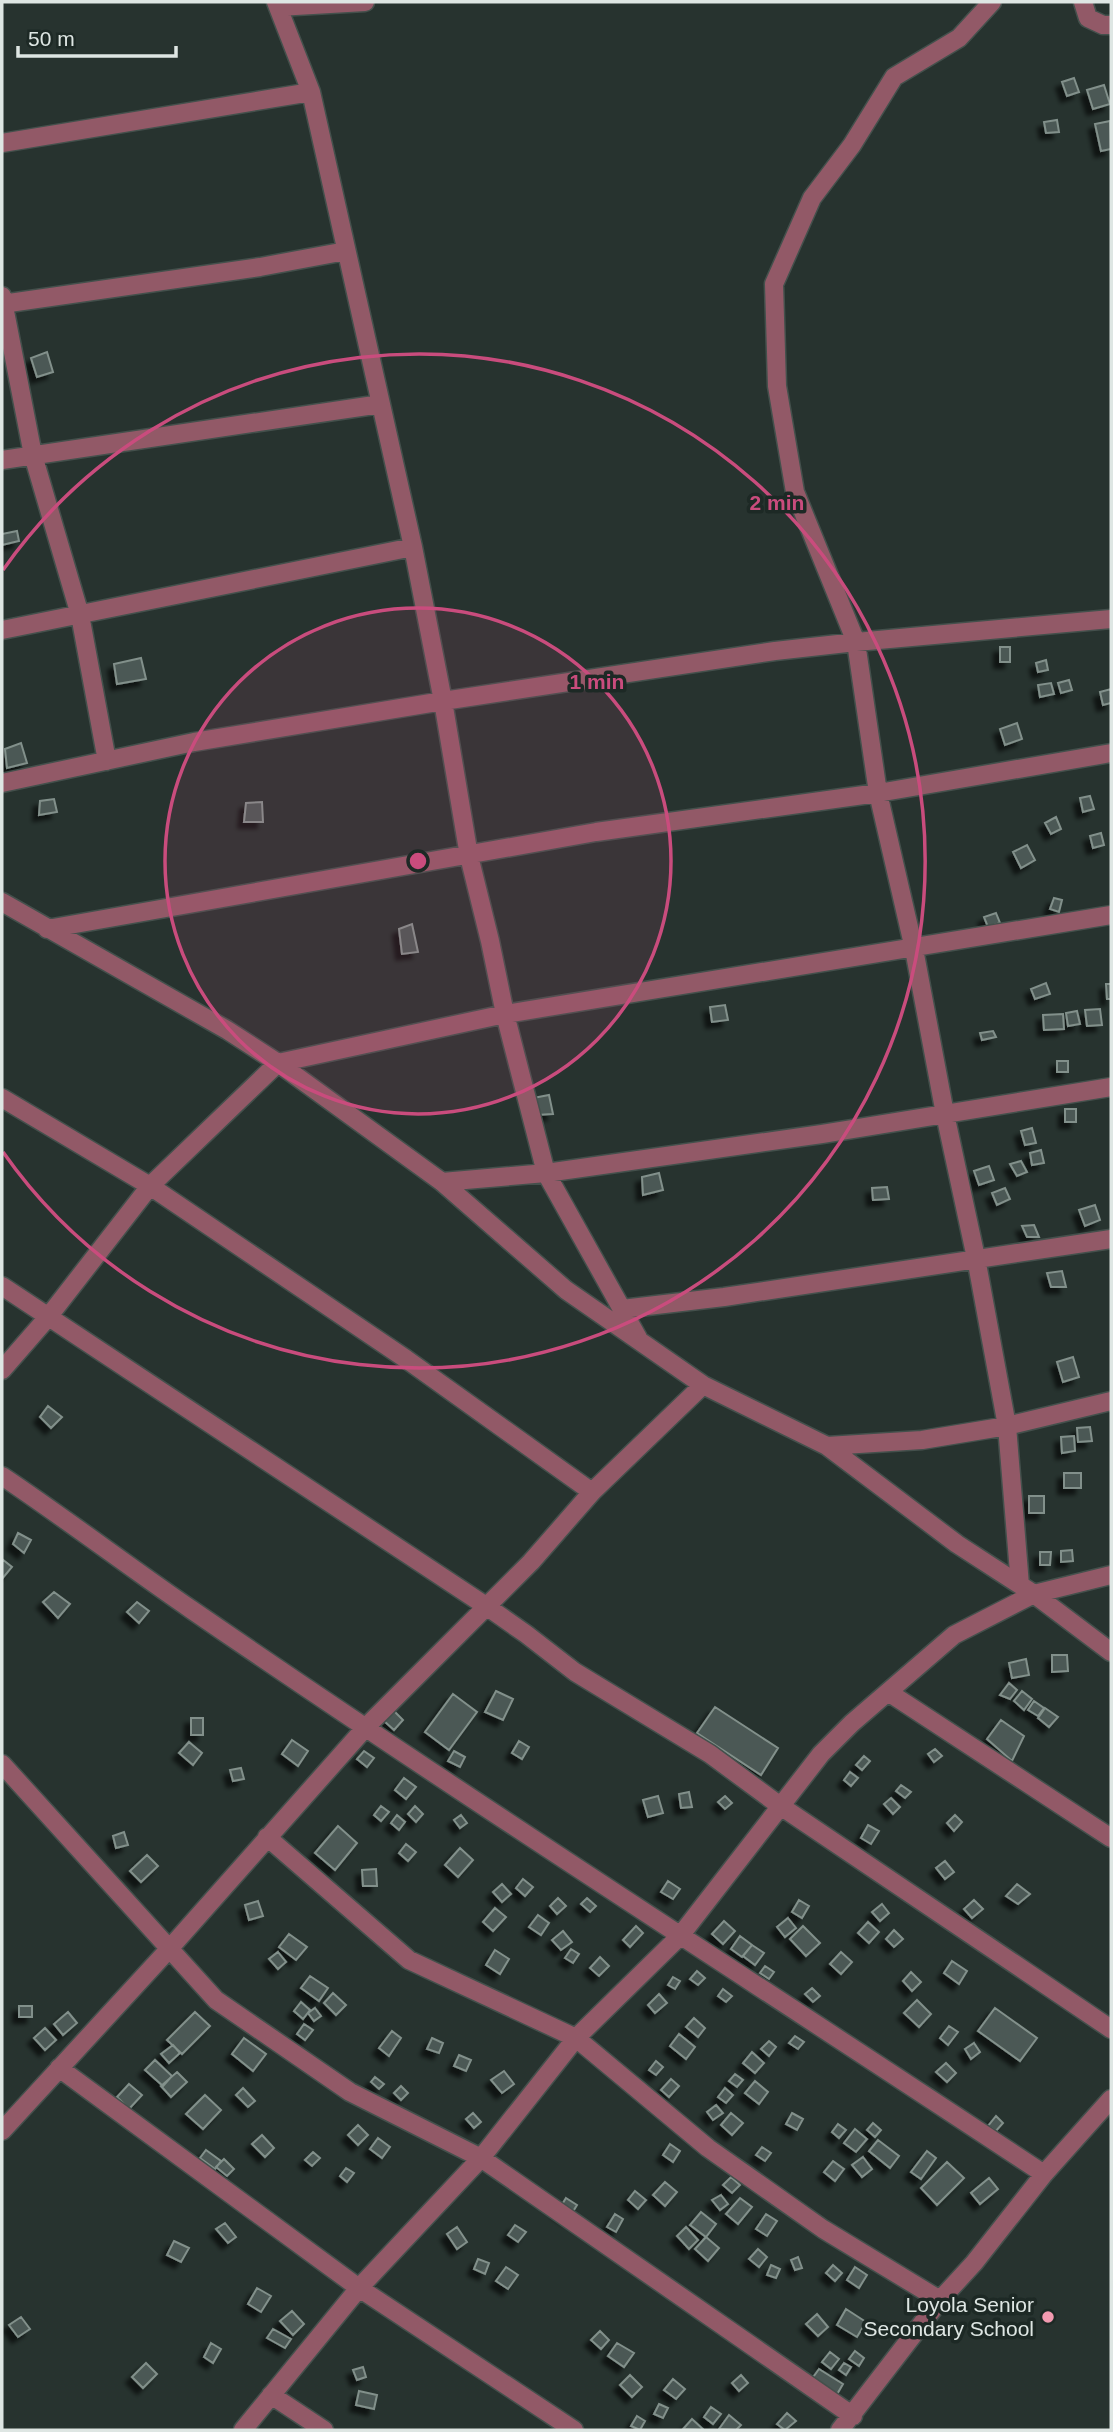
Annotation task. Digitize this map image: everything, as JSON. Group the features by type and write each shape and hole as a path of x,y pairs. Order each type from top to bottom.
{"street":[{"path":"365,2 277,4 311,92 413,547 469,856 505,1014 546,1173 638,1338"},
{"path":"992,2 960,38 894,77 852,145 812,198 774,284 777,386 794,492 856,642 878,793 914,949 1007,1426 1027,1590"},
{"path":"1083,2 1088,18 1111,25"},
{"path":"2,144 311,92"},
{"path":"107,761 80,615 33,455 2,301 260,267 346,251"},
{"path":"2,460 381,404"},
{"path":"2,631 413,547"},
{"path":"2,783 194,742 775,651 1111,618"},
{"path":"47,929 596,832 878,793 1111,753"},
{"path":"2,902 227,1030 278,1063 442,1182 566,1290 703,1385 827,1446 957,1544 1027,1590 1111,1652"},
{"path":"2,1370 49,1316 150,1186 278,1063 505,1014 1111,915"},
{"path":"442,1182 546,1173 1111,1087"},
{"path":"2,1097 150,1186 406,1359 592,1492"},
{"path":"622,1309 724,1297 1111,1239"},
{"path":"2,1286 486,1606 575,1672 710,1754 779,1805 1111,2029"},
{"path":"2,2131 170,1948 366,1727 531,1562 592,1492 703,1385"},
{"path":"827,1446 922,1440 1007,1426 1111,1401"},
{"path":"2,1476 190,1609 366,1727 1044,2174"},
{"path":"243,2430 359,2288 481,2158 576,2038 680,1936 821,1754 954,1635 1027,1590 1111,1574"},
{"path":"888,1692 1111,1838"},
{"path":"2,1764 216,2000 350,2092 481,2158 853,2416"},
{"path":"267,1837 409,1960 576,2038 708,2148 823,2229 940,2300"},
{"path":"59,2068 359,2288 575,2430"},
{"path":"840,2430 940,2300 974,2263 1044,2174 1111,2099"},
{"path":"271,2395 324,2430"}],"building":[{"path":"1074,78 1079,92 1067,96 1062,82"},
{"path":"1104,85 1110,104 1093,109 1087,90"},
{"path":"1057,120 1059,132 1046,133 1044,122"},
{"path":"1110,121 1111,149 1101,151 1095,124"},
{"path":"47,352 53,372 37,377 31,358"},
{"path":"17,531 19,541 2,545 2,534"},
{"path":"1000,647 1010,647 1010,662 1000,662"},
{"path":"141,658 146,679 117,684 114,664"},
{"path":"1046,660 1048,670 1038,672 1036,663"},
{"path":"1069,680 1072,690 1061,693 1058,683"},
{"path":"1051,683 1054,694 1040,697 1038,685"},
{"path":"1111,689 1111,703 1103,705 1100,692"},
{"path":"1017,723 1022,739 1005,745 1000,729"},
{"path":"21,743 27,763 7,768 5,749"},
{"path":"1090,796 1094,809 1083,812 1080,798"},
{"path":"54,799 57,812 39,815 40,801"},
{"path":"262,802 263,822 244,822 246,803"},
{"path":"1056,817 1061,829 1051,834 1045,823"},
{"path":"1101,833 1104,845 1093,848 1090,836"},
{"path":"1027,845 1035,860 1021,868 1013,852"},
{"path":"1054,898 1062,900 1059,912 1050,909"},
{"path":"996,913 1000,923 988,927 984,917"},
{"path":"412,924 418,952 402,954 399,929"},
{"path":"1046,983 1050,994 1035,999 1031,989"},
{"path":"1106,984 1111,984 1111,999 1107,999"},
{"path":"725,1005 728,1020 712,1022 710,1007"},
{"path":"1100,1009 1102,1025 1087,1026 1085,1010"},
{"path":"1077,1011 1080,1024 1068,1026 1066,1013"},
{"path":"1063,1014 1064,1029 1044,1030 1043,1015"},
{"path":"993,1031 996,1037 982,1040 980,1033"},
{"path":"1057,1061 1068,1061 1068,1072 1057,1072"},
{"path":"549,1095 553,1114 536,1115 533,1098"},
{"path":"1065,1109 1076,1109 1076,1122 1065,1122"},
{"path":"1032,1128 1036,1143 1025,1145 1021,1131"},
{"path":"1041,1150 1044,1163 1032,1165 1030,1153"},
{"path":"1021,1161 1027,1172 1017,1176 1010,1164"},
{"path":"989,1166 994,1180 979,1185 974,1171"},
{"path":"659,1173 663,1190 643,1195 642,1177"},
{"path":"887,1187 889,1199 873,1200 872,1188"},
{"path":"1005,1188 1010,1199 997,1205 992,1193"},
{"path":"1095,1205 1100,1220 1085,1226 1079,1210"},
{"path":"1034,1225 1039,1237 1027,1237 1022,1226"},
{"path":"1062,1271 1066,1287 1051,1287 1047,1273"},
{"path":"1073,1357 1079,1377 1063,1382 1057,1362"},
{"path":"48,1406 62,1417 51,1428 40,1417"},
{"path":"1090,1427 1092,1441 1078,1442 1077,1428"},
{"path":"1074,1436 1075,1451 1062,1453 1061,1437"},
{"path":"1064,1473 1081,1473 1081,1488 1064,1488"},
{"path":"1029,1496 1044,1496 1044,1513 1029,1513"},
{"path":"18,1533 31,1540 24,1553 13,1544"},
{"path":"1072,1550 1073,1561 1061,1562 1061,1551"},
{"path":"1040,1552 1051,1552 1050,1565 1040,1565"},
{"path":"2,1559 12,1567 2,1579"},
{"path":"54,1592 70,1604 58,1618 43,1602"},
{"path":"137,1602 149,1611 139,1623 127,1612"},
{"path":"1052,1655 1067,1655 1068,1671 1052,1672"},
{"path":"1026,1659 1029,1675 1012,1678 1009,1663"},
{"path":"1009,1683 1017,1690 1010,1699 1000,1695"},
{"path":"496,1691 513,1699 503,1720 485,1712"},
{"path":"1022,1691 1032,1699 1024,1710 1014,1701"},
{"path":"453,1694 477,1712 449,1750 425,1732"},
{"path":"1034,1701 1044,1708 1038,1716 1028,1710"},
{"path":"715,1707 778,1748 761,1775 697,1733"},
{"path":"1045,1708 1058,1717 1049,1727 1038,1718"},
{"path":"394,1711 403,1720 394,1730 384,1721"},
{"path":"191,1718 203,1718 203,1735 191,1735"},
{"path":"1001,1720 1024,1736 1012,1761 987,1739"},
{"path":"292,1740 308,1751 298,1766 282,1754"},
{"path":"519,1741 529,1747 522,1759 512,1753"},
{"path":"189,1742 202,1753 193,1765 179,1753"},
{"path":"935,1749 942,1756 934,1762 928,1754"},
{"path":"364,1751 374,1758 367,1767 357,1759"},
{"path":"454,1751 465,1757 460,1767 448,1761"},
{"path":"864,1756 870,1761 862,1770 856,1765"},
{"path":"241,1768 244,1779 233,1781 230,1770"},
{"path":"850,1772 858,1778 851,1786 844,1780"},
{"path":"404,1778 416,1787 406,1799 395,1790"},
{"path":"901,1785 911,1792 905,1798 896,1791"},
{"path":"689,1792 692,1807 681,1808 679,1794"},
{"path":"658,1796 663,1813 648,1817 643,1800"},
{"path":"725,1796 732,1803 725,1809 718,1802"},
{"path":"891,1798 900,1807 893,1814 884,1804"},
{"path":"381,1806 389,1812 381,1821 374,1815"},
{"path":"415,1806 423,1814 416,1822 408,1814"},
{"path":"397,1815 405,1822 399,1830 391,1823"},
{"path":"461,1815 467,1823 460,1828 454,1820"},
{"path":"955,1815 962,1822 954,1831 947,1823"},
{"path":"868,1825 879,1831 871,1844 861,1838"},
{"path":"338,1826 357,1843 335,1870 315,1853"},
{"path":"124,1832 128,1845 116,1848 113,1836"},
{"path":"406,1844 416,1852 408,1861 399,1853"},
{"path":"460,1848 473,1860 458,1877 445,1865"},
{"path":"147,1855 158,1866 141,1882 130,1871"},
{"path":"945,1861 954,1872 945,1879 936,1868"},
{"path":"376,1869 377,1886 363,1886 362,1870"},
{"path":"523,1879 533,1887 525,1896 516,1888"},
{"path":"668,1881 680,1889 673,1899 661,1892"},
{"path":"502,1884 511,1894 502,1902 493,1892"},
{"path":"1017,1884 1030,1894 1018,1904 1006,1896"},
{"path":"558,1898 566,1906 557,1914 550,1906"},
{"path":"587,1898 596,1906 590,1912 581,1904"},
{"path":"799,1900 809,1906 802,1918 792,1912"},
{"path":"974,1900 983,1909 972,1918 964,1909"},
{"path":"258,1901 263,1916 249,1920 245,1905"},
{"path":"882,1904 889,1913 880,1921 872,1912"},
{"path":"495,1908 506,1917 493,1931 483,1922"},
{"path":"538,1915 549,1923 541,1935 529,1927"},
{"path":"788,1918 796,1928 785,1937 777,1927"},
{"path":"724,1921 735,1931 723,1944 712,1934"},
{"path":"868,1922 879,1932 869,1943 858,1933"},
{"path":"636,1926 643,1933 630,1947 623,1940"},
{"path":"803,1926 820,1943 806,1956 790,1939"},
{"path":"894,1930 903,1939 894,1947 886,1939"},
{"path":"563,1931 572,1942 561,1950 552,1940"},
{"path":"289,1934 307,1947 296,1960 279,1947"},
{"path":"740,1936 752,1945 742,1957 731,1949"},
{"path":"752,1945 764,1953 755,1965 743,1956"},
{"path":"571,1949 579,1954 573,1963 565,1958"},
{"path":"495,1950 509,1959 500,1974 486,1965"},
{"path":"278,1952 286,1962 278,1969 269,1959"},
{"path":"841,1952 852,1962 841,1974 830,1964"},
{"path":"600,1957 609,1966 599,1976 590,1968"},
{"path":"952,1961 967,1971 959,1984 944,1973"},
{"path":"765,1966 774,1972 769,1979 760,1973"},
{"path":"697,1971 705,1978 698,1985 690,1979"},
{"path":"911,1972 921,1982 912,1991 903,1981"},
{"path":"310,1976 328,1988 319,2001 301,1988"},
{"path":"673,1977 680,1981 675,1989 668,1985"},
{"path":"812,1988 820,1996 813,2002 805,1994"},
{"path":"723,1989 732,1996 726,2002 718,1996"},
{"path":"333,1993 346,2005 336,2015 324,2003"},
{"path":"659,1994 667,2003 655,2013 648,2005"},
{"path":"917,2000 931,2014 919,2027 904,2013"},
{"path":"301,2002 310,2010 303,2019 294,2011"},
{"path":"19,2006 32,2006 32,2017 19,2017"},
{"path":"315,2008 321,2016 314,2021 308,2013"},
{"path":"995,2008 1037,2038 1020,2061 978,2031"},
{"path":"68,2012 77,2023 63,2035 54,2024"},
{"path":"195,2012 210,2026 182,2054 167,2040"},
{"path":"694,2018 705,2028 698,2037 686,2027"},
{"path":"304,2024 313,2030 305,2040 297,2034"},
{"path":"949,2026 958,2032 948,2045 940,2038"},
{"path":"45,2028 56,2040 45,2050 34,2038"},
{"path":"392,2031 401,2038 389,2056 379,2048"},
{"path":"679,2034 695,2047 686,2059 670,2046"},
{"path":"795,2036 804,2042 798,2049 789,2043"},
{"path":"244,2038 266,2054 253,2071 232,2054"},
{"path":"432,2038 443,2043 439,2053 427,2049"},
{"path":"769,2041 776,2047 769,2056 761,2049"},
{"path":"974,2043 980,2052 971,2059 965,2049"},
{"path":"173,2045 180,2053 169,2063 161,2054"},
{"path":"752,2052 764,2063 755,2073 743,2063"},
{"path":"459,2055 471,2060 466,2071 454,2066"},
{"path":"155,2060 172,2076 163,2086 145,2070"},
{"path":"656,2061 663,2067 656,2075 649,2070"},
{"path":"946,2063 956,2073 947,2082 936,2072"},
{"path":"504,2071 514,2084 502,2093 491,2080"},
{"path":"177,2072 187,2082 171,2097 161,2086"},
{"path":"735,2074 743,2080 737,2087 729,2081"},
{"path":"375,2077 384,2084 379,2089 371,2082"},
{"path":"671,2079 679,2086 669,2097 661,2090"},
{"path":"755,2081 768,2092 759,2104 745,2093"},
{"path":"129,2084 142,2095 129,2109 117,2097"},
{"path":"401,2086 408,2093 401,2100 394,2093"},
{"path":"243,2088 255,2101 248,2107 236,2095"},
{"path":"725,2088 733,2095 726,2103 718,2097"},
{"path":"205,2095 221,2110 203,2129 186,2114"},
{"path":"716,2105 723,2113 713,2120 707,2112"},
{"path":"473,2113 481,2122 474,2128 466,2119"},
{"path":"731,2113 743,2123 732,2135 721,2125"},
{"path":"792,2113 803,2119 797,2130 786,2124"},
{"path":"996,2116 1003,2123 996,2131 988,2126"},
{"path":"873,2123 881,2130 875,2137 867,2130"},
{"path":"838,2124 846,2130 839,2138 832,2132"},
{"path":"358,2125 368,2135 358,2145 348,2135"},
{"path":"855,2129 867,2139 856,2152 844,2143"},
{"path":"262,2135 274,2148 265,2157 252,2144"},
{"path":"378,2138 390,2147 382,2158 370,2149"},
{"path":"878,2140 899,2156 890,2168 869,2151"},
{"path":"670,2144 680,2151 673,2162 663,2155"},
{"path":"762,2147 771,2153 765,2161 756,2155"},
{"path":"206,2150 221,2161 215,2169 200,2158"},
{"path":"927,2151 936,2158 921,2179 911,2172"},
{"path":"313,2152 320,2158 312,2166 305,2160"},
{"path":"863,2157 872,2169 862,2177 852,2165"},
{"path":"224,2159 234,2169 227,2176 216,2167"},
{"path":"833,2161 844,2169 835,2181 824,2172"},
{"path":"947,2162 964,2178 937,2205 921,2188"},
{"path":"346,2168 354,2173 347,2182 340,2176"},
{"path":"731,2177 740,2185 732,2193 723,2185"},
{"path":"989,2178 998,2189 980,2204 971,2193"},
{"path":"665,2182 677,2192 665,2206 653,2195"},
{"path":"635,2191 646,2200 638,2209 628,2200"},
{"path":"721,2195 728,2204 720,2210 712,2200"},
{"path":"566,2198 577,2205 569,2218 558,2211"},
{"path":"740,2198 752,2207 738,2224 726,2214"},
{"path":"701,2212 716,2224 706,2237 690,2225"},
{"path":"615,2214 623,2219 616,2232 607,2227"},
{"path":"766,2214 777,2221 767,2236 756,2229"},
{"path":"225,2223 236,2237 228,2243 216,2229"},
{"path":"515,2225 526,2232 518,2242 508,2235"},
{"path":"457,2227 467,2242 457,2249 447,2234"},
{"path":"686,2227 698,2240 689,2249 677,2236"},
{"path":"706,2237 719,2248 708,2261 695,2249"},
{"path":"174,2241 189,2248 181,2262 167,2255"},
{"path":"758,2249 767,2257 759,2267 749,2259"},
{"path":"798,2257 802,2268 795,2270 791,2260"},
{"path":"478,2259 489,2263 485,2274 474,2269"},
{"path":"771,2265 780,2269 776,2278 767,2275"},
{"path":"833,2265 842,2273 835,2281 826,2273"},
{"path":"506,2267 518,2275 508,2289 496,2281"},
{"path":"855,2267 867,2275 859,2288 847,2280"},
{"path":"257,2288 271,2296 261,2312 248,2304"},
{"path":"846,2309 866,2322 857,2337 837,2325"},
{"path":"292,2311 304,2324 293,2335 280,2321"},
{"path":"817,2314 828,2327 818,2336 806,2324"},
{"path":"21,2317 30,2329 18,2337 9,2325"},
{"path":"273,2329 291,2339 285,2348 267,2338"},
{"path":"600,2331 609,2340 601,2349 591,2340"},
{"path":"211,2343 221,2349 213,2363 204,2357"},
{"path":"617,2343 634,2353 624,2367 608,2356"},
{"path":"855,2351 864,2358 859,2366 849,2359"},
{"path":"830,2352 839,2359 831,2369 822,2362"},
{"path":"146,2363 157,2374 143,2388 132,2377"},
{"path":"844,2363 851,2367 846,2375 839,2370"},
{"path":"363,2367 366,2377 357,2380 353,2370"},
{"path":"819,2369 843,2384 836,2396 811,2380"},
{"path":"630,2375 642,2387 632,2397 620,2385"},
{"path":"741,2375 748,2383 739,2391 732,2383"},
{"path":"673,2379 685,2389 676,2399 664,2390"},
{"path":"359,2391 377,2395 374,2409 356,2405"},
{"path":"659,2404 668,2408 663,2418 654,2414"},
{"path":"711,2407 721,2414 713,2424 704,2417"},
{"path":"787,2413 796,2421 785,2430 777,2424"},
{"path":"729,2415 741,2425 736,2430 719,2429"},
{"path":"637,2416 645,2421 640,2430 631,2426"},
{"path":"692,2419 704,2430 683,2429"}],"place":[{"name":"Loyola Senior Secondary School","path":"1048,2317"}]}
